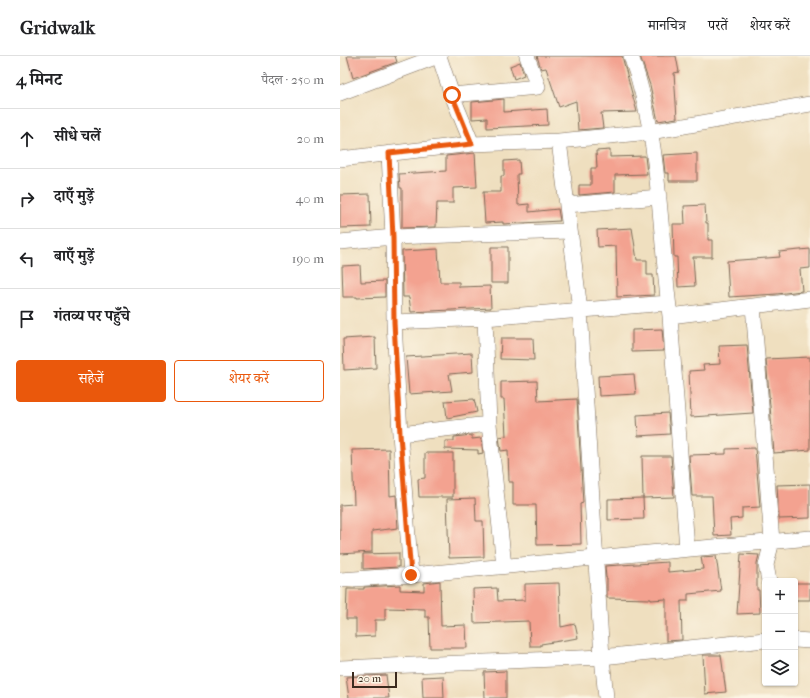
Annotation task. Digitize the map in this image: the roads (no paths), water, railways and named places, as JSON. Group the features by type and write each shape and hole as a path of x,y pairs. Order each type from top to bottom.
{"street":[{"path":"340,93 439,56 452,95 472,144"},
{"path":"452,95 538,87 528,56"},
{"path":"631,56 639,78 650,132 658,197 669,310 687,549"},
{"path":"340,159 472,144 559,141 650,132 810,104"},
{"path":"559,141 580,310 602,657 606,698"},
{"path":"389,153 393,237 394,322 400,434 411,575"},
{"path":"567,205 658,197"},
{"path":"340,242 393,237 570,231"},
{"path":"394,322 485,318 580,310 669,310 753,306 810,299"},
{"path":"753,306 772,541 766,565 768,578"},
{"path":"485,318 489,424 504,566"},
{"path":"400,434 489,424"},
{"path":"340,580 411,575 810,538"},
{"path":"340,668 602,657 762,640"},
{"path":"798,640 810,641"}]}
